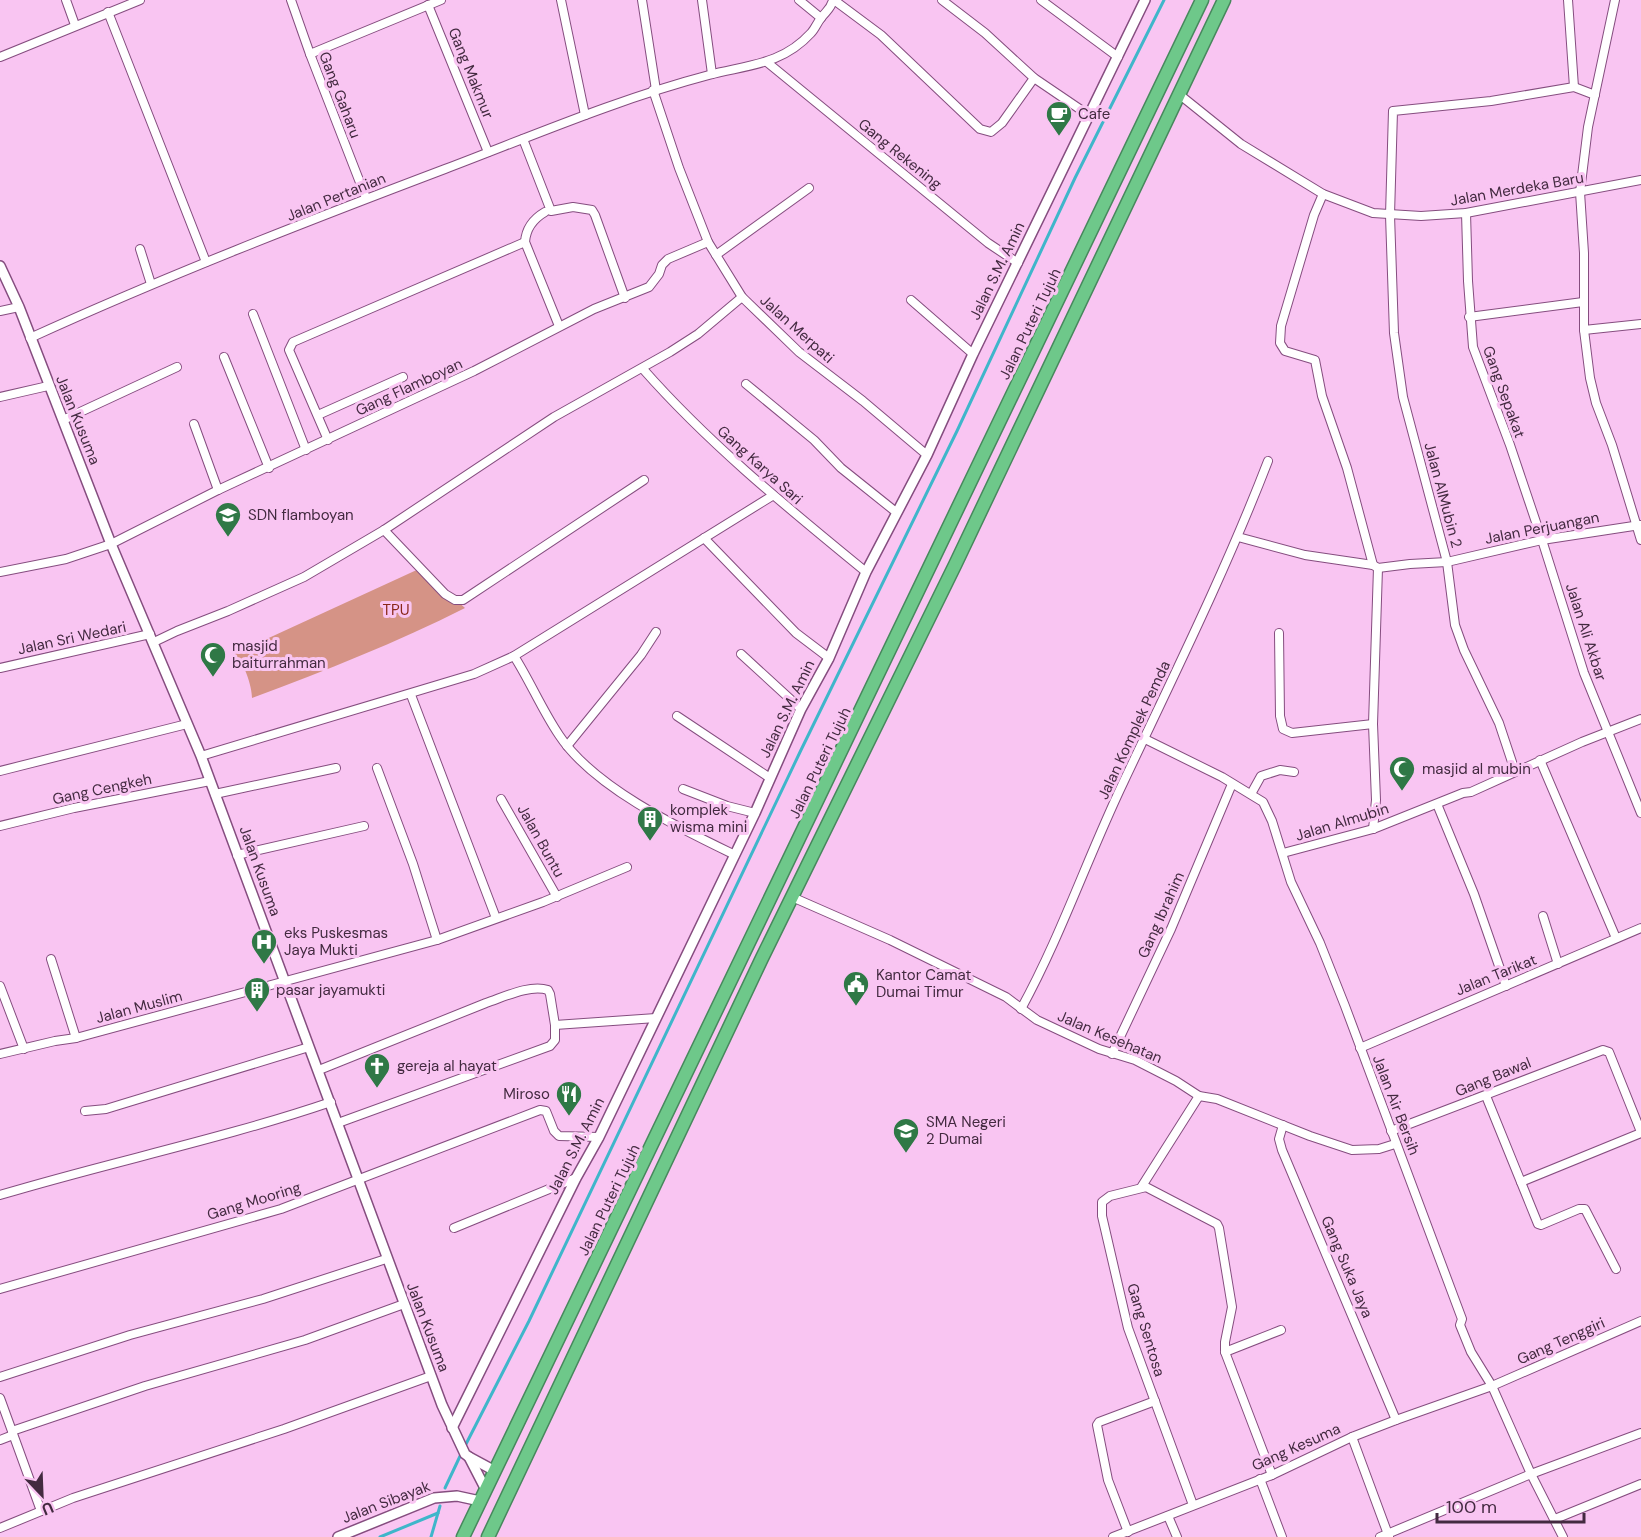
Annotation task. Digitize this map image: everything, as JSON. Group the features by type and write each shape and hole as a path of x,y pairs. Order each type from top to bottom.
{"highway":[{"name":"Jalan Puteri Tujuh","path":"463,1537 1202,0"},
{"path":"488,1537 792,897 1224,0"},
{"path":"957,511 975,520"}],"street":[{"path":"66,0 75,25"},
{"path":"0,57 140,0"},
{"name":"Gang Gaharu","path":"291,0 366,198"},
{"path":"310,54 441,0"},
{"path":"561,0 585,115"},
{"name":"Jalan Merpati","path":"642,0 655,90 679,168 708,242 742,297 799,352 927,455"},
{"path":"702,0 712,74"},
{"path":"799,0 821,18"},
{"path":"833,0 880,35 980,129 986,132 991,132 1002,123 1034,78"},
{"name":"Jalan Pertanian","path":"30,338 151,284 366,198 585,115 655,90 712,74 768,63 799,45 832,7 833,0"},
{"path":"942,0 985,33 1034,78 1090,116"},
{"path":"1041,0 1118,57"},
{"name":"Jalan S.M. Amin","path":"452,1428 576,1178 599,1137 755,813 801,709 829,658 866,572 927,455 973,354 1145,0"},
{"path":"1568,0 1574,87 1595,95"},
{"path":"1616,0 1588,127 1580,192 1584,253 1584,330 1590,378 1596,403 1639,525 1641,540"},
{"name":"Gang Makmur","path":"429,5 488,152"},
{"path":"108,12 206,262"},
{"name":"Gang Rekening","path":"768,63 988,243 1018,263"},
{"name":"Jalan AlMubin 2","path":"1515,771 1499,723 1473,670 1455,625 1447,562 1403,397 1394,333 1390,215 1393,111 1491,101 1574,87"},
{"name":"Jalan Merdeka Baru","path":"1180,94 1241,144 1323,194 1353,207 1390,215 1421,216 1466,213 1641,180"},
{"path":"523,139 548,212"},
{"path":"716,255 809,188"},
{"path":"1323,194 1307,237 1281,326 1280,343 1285,351 1315,360 1322,396 1347,468 1375,567 1373,724 1376,800 1372,829"},
{"path":"559,327 525,242 525,232 531,223 548,212 573,207 592,210 625,298"},
{"name":"Gang Sepakat","path":"1466,213 1469,317 1473,347 1510,445 1542,540"},
{"path":"328,440 289,351 292,342 525,242"},
{"name":"Gang Flamboyan","path":"0,572 66,559 111,544 218,490 474,371 594,309 649,287 668,259 708,242"},
{"path":"140,249 151,284"},
{"name":"Jalan Kusuma","path":"1,272 19,307 111,544 201,756 431,1376 458,1441 485,1488"},
{"name":"Jalan Sri Wedari","path":"0,668 177,631 304,577 384,530 546,421 643,369 698,334 742,297"},
{"path":"911,300 973,354"},
{"path":"1469,317 1583,302"},
{"path":"0,311 19,307"},
{"path":"254,314 306,450"},
{"path":"1584,330 1641,324"},
{"path":"224,357 269,468"},
{"path":"63,420 177,367"},
{"name":"Gang Karya Sari","path":"643,369 688,419 772,496 866,572"},
{"path":"318,416 403,377"},
{"path":"746,384 814,440 841,468 896,512"},
{"path":"0,397 48,386"},
{"path":"194,424 218,490"},
{"name":"Jalan Komplek Pemda","path":"1021,1009 1238,537 1268,461"},
{"path":"384,530 445,594 455,600 463,600 644,480"},
{"path":"201,756 411,695 474,674 514,656 772,496"},
{"name":"Jalan Perjuangan","path":"1238,537 1305,555 1375,567 1447,562 1542,540 1639,525"},
{"path":"705,538 796,633 829,658"},
{"name":"Jalan Ali Akbar","path":"1542,540 1584,673 1641,813"},
{"path":"567,746 641,655 656,632"},
{"path":"1279,633 1280,716 1283,729 1292,733 1373,724"},
{"path":"741,654 801,709"},
{"path":"514,656 559,736 578,759 608,785 662,817 735,855"},
{"path":"411,695 496,918"},
{"path":"677,716 770,778"},
{"name":"Jalan Almubin","path":"1282,853 1372,829 1463,793 1471,792 1540,760 1641,719"},
{"path":"0,771 186,724"},
{"name":"Jalan Air Bersih","path":"1145,739 1222,777 1263,802 1272,821 1291,882 1320,942 1395,1144 1421,1205 1462,1319 1460,1325 1471,1353 1492,1386 1563,1537"},
{"path":"1540,760 1616,938"},
{"path":"215,794 336,768"},
{"path":"377,768 437,940"},
{"path":"1251,794 1261,776 1280,770 1294,772"},
{"name":"Gang Cengkeh","path":"0,826 74,808 210,781"},
{"name":"Gang Ibrahim","path":"1112,1054 1171,929 1232,784"},
{"path":"683,789 727,806 755,813"},
{"name":"Jalan Buntu","path":"501,799 556,897"},
{"path":"1437,804 1471,885 1506,986"},
{"path":"237,855 364,826"},
{"name":"Jalan Muslim","path":"0,1054 76,1038 437,940 556,897 627,867"},
{"name":"Jalan Kesehatan","path":"792,897 890,940 1006,997 1046,1024 1112,1054 1135,1060 1199,1096 1217,1099 1321,1140 1353,1150 1379,1149 1395,1144"},
{"path":"1543,916 1558,964"},
{"name":"Jalan Tarikat","path":"1360,1048 1641,928"},
{"path":"51,959 76,1038"},
{"path":"0,986 24,1049"},
{"path":"319,1070 486,1003 525,991 541,988 548,990 555,1025 555,1040 550,1046 338,1123"},
{"path":"555,1025 656,1018"},
{"path":"85,1111 106,1108 309,1047"},
{"name":"Gang Bawal","path":"1391,1131 1486,1096 1549,1069 1607,1050 1610,1052 1641,1132"},
{"path":"1199,1096 1142,1186 1149,1187 1182,1204 1217,1224 1219,1228 1232,1307 1225,1352 1272,1475"},
{"path":"1486,1096 1539,1225 1579,1209 1585,1209 1616,1269"},
{"path":"0,1195 250,1128 331,1102"},
{"name":"Gang Mooring","path":"0,1289 281,1209 540,1110 547,1112 554,1131 559,1136 599,1137"},
{"name":"Gang Suka Jaya","path":"1283,1125 1279,1139 1282,1150 1396,1420"},
{"path":"1521,1182 1641,1132"},
{"path":"454,1228 576,1178"},
{"name":"Gang Sentosa","path":"1142,1186 1104,1199 1101,1207 1102,1216 1128,1328 1192,1504"},
{"path":"0,1377 130,1335 262,1299 386,1258"},
{"path":"0,1440 13,1433 145,1386 305,1340 404,1304"},
{"name":"Gang Tenggiri","path":"1492,1386 1641,1321"},
{"path":"1225,1352 1281,1330"},
{"path":"0,1528 40,1511 142,1475 284,1429 431,1376"},
{"name":"Gang Kesuma","path":"1113,1537 1168,1516 1192,1504 1272,1475 1352,1437 1492,1386"},
{"path":"0,1398 40,1511"},
{"path":"1128,1532 1108,1480 1097,1425 1099,1422 1155,1401"},
{"path":"1352,1437 1386,1536 1532,1474 1641,1433"},
{"path":"467,1456 495,1471"},
{"path":"1260,1479 1282,1537"},
{"path":"1555,1519 1641,1484"},
{"name":"Jalan Sibayak","path":"338,1537 434,1498 457,1496 480,1501"},
{"path":"1168,1516 1177,1537"}],"green space":[{"name":"TPU","path":"421,568 465,608 360,656 252,698 247,674 234,654"}],"waterway":[{"path":"465,1446 529,1321 801,750 957,431 1075,178 1164,0"},
{"path":"445,1488 462,1452"},
{"path":"431,1537 440,1506"},
{"path":"380,1537 438,1513"}],"place":[{"name":"Cafe","path":"1059,137"},
{"name":"SDN flamboyan","path":"228,538"},
{"name":"masjid baiturrahman","path":"213,678"},
{"name":"masjid al mubin","path":"1402,792"},
{"name":"komplek wisma mini","path":"650,842"},
{"name":"eks Puskesmas Jaya Mukti","path":"264,965"},
{"name":"Kantor Camat Dumai Timur","path":"856,1007"},
{"name":"pasar jayamukti","path":"257,1013"},
{"name":"gereja al hayat","path":"377,1089"},
{"name":"Miroso","path":"569,1117"},
{"name":"SMA Negeri 2 Dumai","path":"906,1154"}]}
